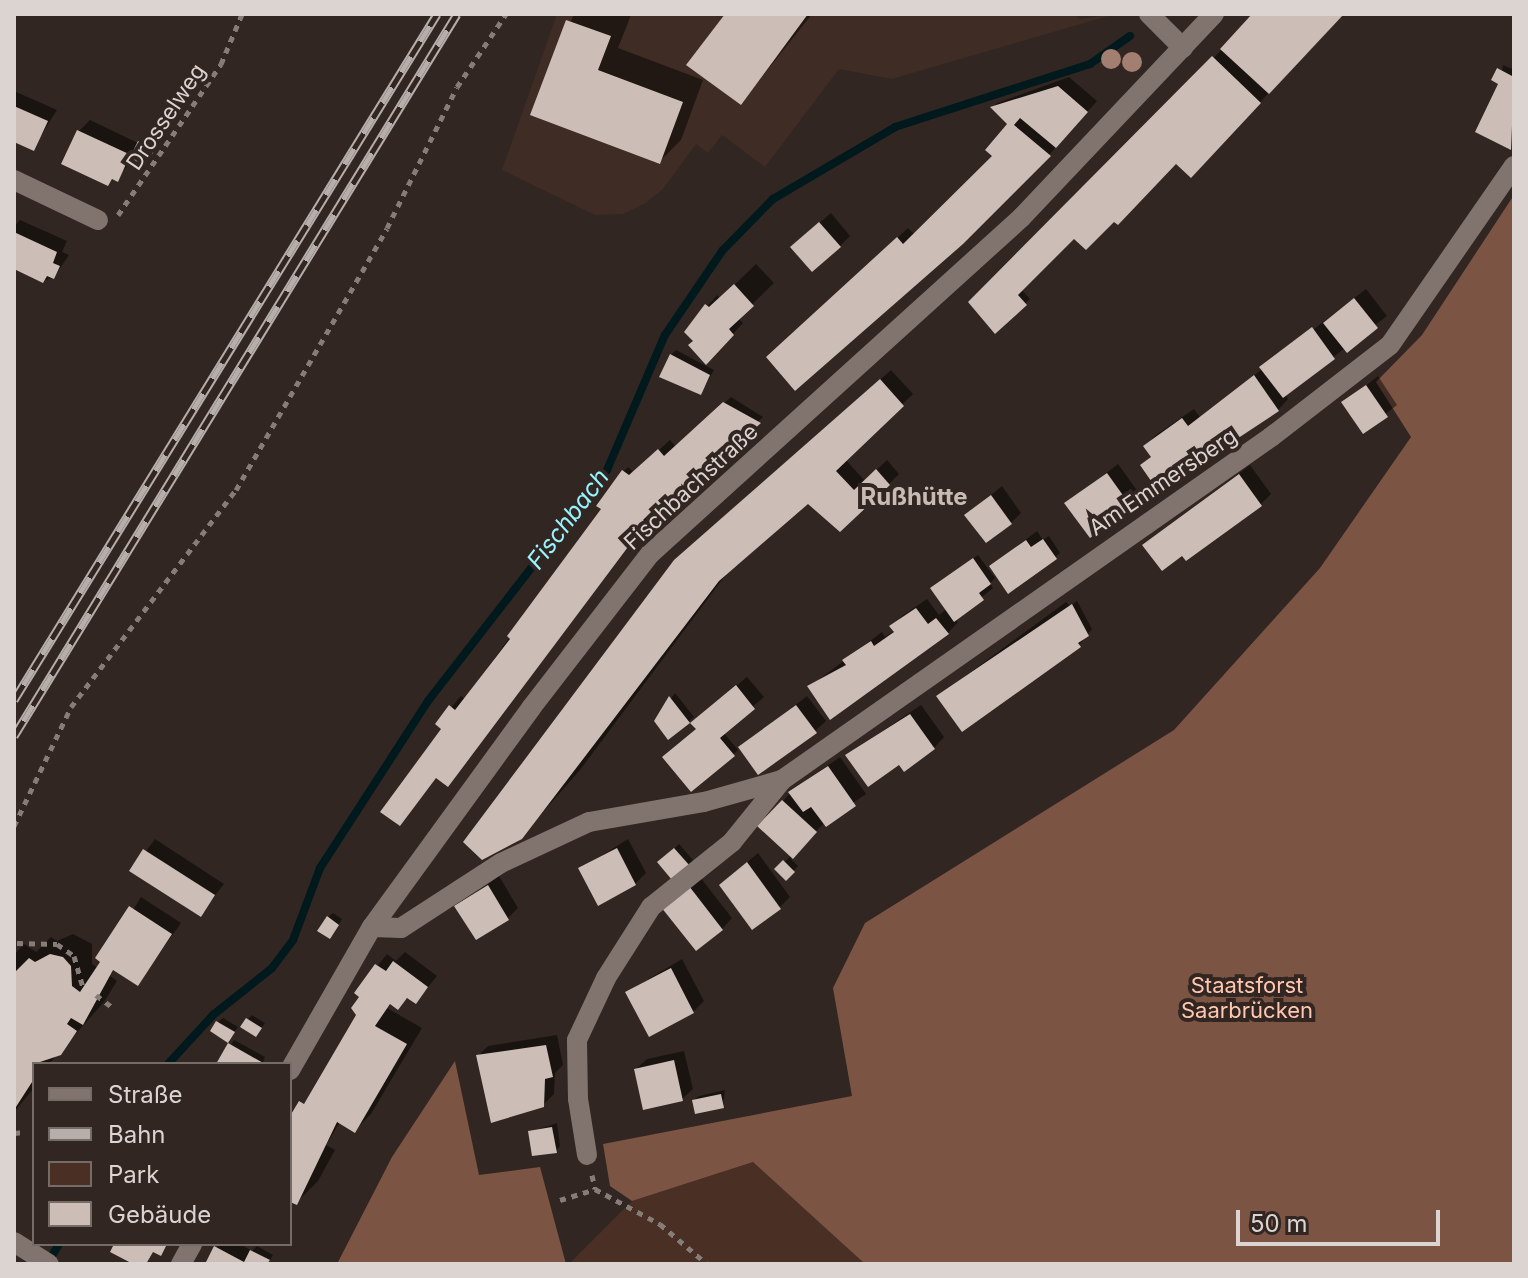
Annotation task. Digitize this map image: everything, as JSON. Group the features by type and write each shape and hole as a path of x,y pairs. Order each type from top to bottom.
{"street":[{"name":"Fischbachstraße","path":"292,1067 372,927 531,708 650,554 1021,218 1214,14"},
{"path":"1156,21 1183,48"},
{"name":"Am Emmersberg","path":"587,1155 578,1099 577,1040 606,978 651,907 732,842 782,780 1284,428 1390,345 1514,166"},
{"path":"14,180 98,220"},
{"name":"Am Emmersberg","path":"372,927 401,928 501,863 589,822 704,802 782,780"},
{"path":"181,1264 191,1246"},
{"path":"21,1247 49,1264"}],"path":[{"name":"Drosselweg","path":"98,220 117,216 221,64 242,14"},
{"path":"14,826 71,707 236,490 359,275 457,87 506,14"},
{"path":"17,943 57,944 74,956 83,987"},
{"path":"96,995 112,1007"},
{"path":"14,1133 24,1132"},
{"path":"587,1155 595,1189"},
{"path":"560,1200 595,1189 660,1224 707,1264"}],"shaded area":[{"path":"557,14 725,14 687,65 741,105 808,14 1074,14 1080,19 1115,14 892,79 839,69 765,167 722,135 708,153 696,144 663,189 646,203 623,214 595,215 502,170"}],"green space":[{"name":"Staatsforst Saarbrücken","path":"1514,195 1514,1264 865,1264 753,1162 632,1201 610,1186 603,1144 852,1096 833,988 865,923 1174,730 1320,568 1411,437 1376,382 1422,335"},
{"path":"455,1061 479,1175 540,1167 566,1264 337,1264 392,1157"},
{"path":"753,1162 865,1264 569,1264 632,1201"}],"building":[{"path":"725,14 808,14 741,105 686,65"},
{"path":"1252,14 1344,14 1269,94 1220,49"},
{"path":"566,20 611,36 598,70 683,102 660,164 530,115"},
{"path":"1212,56 1261,103 1191,178 1176,164 1118,225 1114,222 1086,250 1074,239 1018,295 1027,305 995,334 968,302"},
{"path":"1497,68 1514,77 1511,150 1475,132 1498,84 1491,80"},
{"path":"1058,86 1088,112 1056,148 1020,118 1014,125 1051,156 963,244 795,391 766,357 897,237 903,244 992,156 985,150 1007,124 990,107"},
{"path":"14,106 48,121 34,151 14,142"},
{"path":"77,130 131,155 138,141 155,150 141,171 126,164 118,182 112,179 108,186 61,164"},
{"path":"819,222 841,247 812,272 790,247"},
{"path":"14,232 57,252 53,263 60,266 54,279 47,276 43,283 14,269"},
{"path":"734,284 754,306 729,329 734,335 706,365 688,345 693,341 684,332 705,304 709,307"},
{"path":"1354,298 1378,328 1347,353 1323,323"},
{"path":"1312,327 1335,359 1283,398 1259,367"},
{"path":"670,354 710,375 701,395 659,377"},
{"path":"1254,375 1279,411 1158,491 1140,465 1151,457 1143,446 1182,418 1188,426"},
{"path":"880,379 904,406 836,471 854,490 876,469 890,485 840,532 808,504 719,581 522,839 482,860 463,842 674,560"},
{"path":"1366,385 1388,417 1363,434 1341,402"},
{"path":"723,402 761,423 662,512 657,506 643,520 646,523 448,787 436,778 400,826 380,812 441,729 435,724 449,705 455,710 510,639 507,636 601,509 596,506 622,470 629,475 658,449 664,456"},
{"path":"1107,473 1132,508 1090,538 1064,503"},
{"path":"1239,474 1262,506 1186,561 1182,556 1162,571 1142,545"},
{"path":"991,495 1012,524 986,543 964,515"},
{"path":"1043,539 1057,559 1008,594 989,566 1026,540 1031,547"},
{"path":"973,558 991,584 979,593 984,600 954,622 930,588"},
{"path":"1072,604 1089,636 1078,643 1081,647 962,732 936,696"},
{"path":"916,608 928,624 936,618 949,634 830,720 807,686 846,665 842,660 871,641 874,646 894,632 889,626"},
{"path":"736,685 755,709 720,738 735,756 691,792 662,757 696,729 690,723"},
{"path":"669,696 690,723 668,740 654,721"},
{"path":"796,705 817,733 758,775 738,747"},
{"path":"910,714 935,749 904,772 899,765 868,787 845,755"},
{"path":"828,766 856,806 826,827 811,807 803,812 788,792"},
{"path":"782,800 817,832 793,859 757,826"},
{"path":"617,848 636,885 598,906 578,868"},
{"path":"674,848 690,866 672,880 657,862"},
{"path":"143,849 215,895 201,917 129,871"},
{"path":"783,860 795,872 786,881 774,869"},
{"path":"747,862 781,909 752,930 719,885"},
{"path":"488,885 509,920 476,940 454,906"},
{"path":"689,886 723,930 696,951 661,907"},
{"path":"129,906 172,934 138,986 113,970 83,1025 71,1018 67,1024 77,1031 61,1055 32,1062 32,1082 14,1110 14,973 29,958 35,962 50,954 63,957 71,966 72,986 80,992 100,962 95,958"},
{"path":"327,916 339,925 330,939 317,931"},
{"path":"393,961 428,987 416,1004 407,998 398,1010 390,1004 375,1026 407,1044 355,1133 337,1122 297,1205 292,1203 292,1113 299,1101 304,1104 356,1015 351,1008 359,997 354,993 375,964 386,971"},
{"path":"671,968 694,1013 649,1037 625,992"},
{"path":"246,1018 262,1028 256,1037 240,1027"},
{"path":"216,1021 235,1032 228,1043 210,1031"},
{"path":"228,1043 261,1062 217,1062"},
{"path":"546,1045 553,1077 545,1079 544,1107 491,1123 476,1055"},
{"path":"674,1060 683,1101 643,1110 634,1069"},
{"path":"721,1094 724,1108 695,1114 692,1100"},
{"path":"552,1127 557,1153 532,1156 528,1131"},
{"path":"113,1246 166,1246 161,1256 153,1252 146,1264 133,1264 110,1252"},
{"path":"214,1246 244,1262 250,1250 270,1260 267,1264 205,1264"}],"waterway":[{"name":"Fischbach","path":"170,1062 213,1015 272,968 293,940 320,868 428,701 607,470 665,335 722,251 773,199 895,127 1090,64 1130,36"},
{"name":"Fischbach","path":"47,1264 58,1246"}],"railway":[{"path":"14,700 437,14"},
{"path":"14,736 457,14"}],"district":[{"name":"Rußhütte","path":"914,497"}]}
